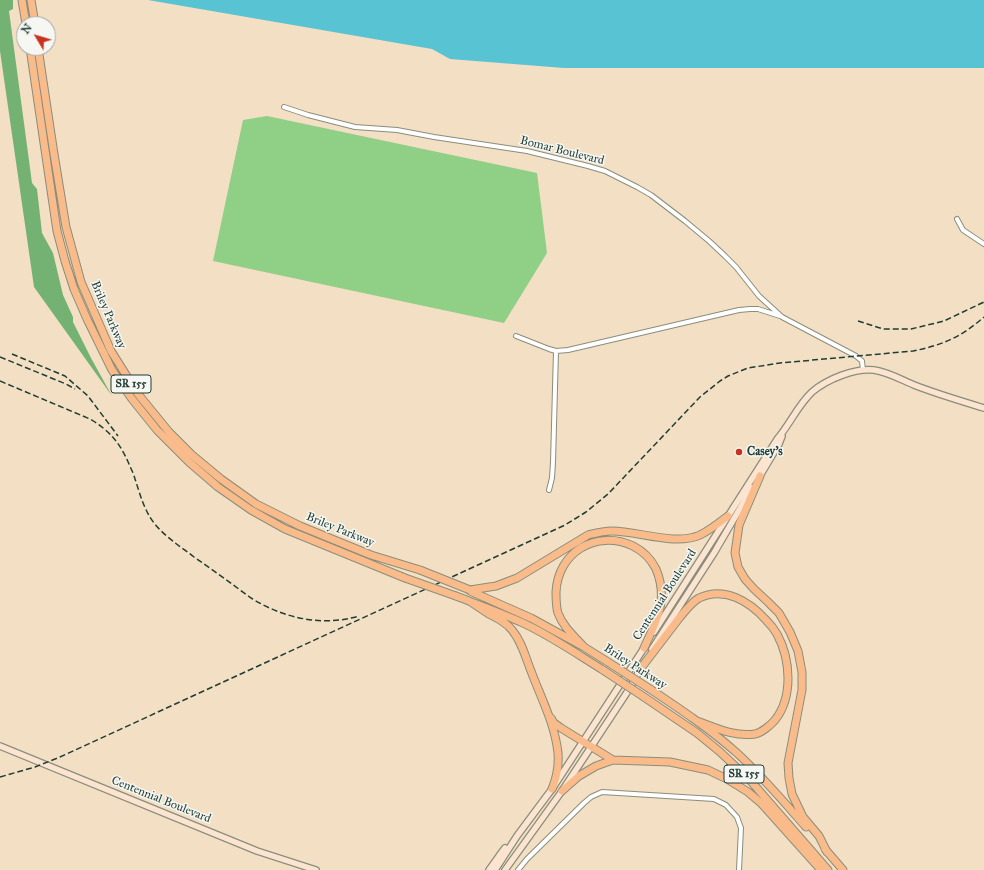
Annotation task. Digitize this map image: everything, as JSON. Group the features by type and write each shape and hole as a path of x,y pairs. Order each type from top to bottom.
{"highway":[{"path":"23,1 25,16"},
{"path":"31,2 34,16"},
{"name":"Briley Parkway","path":"31,56 57,231 74,289 112,370 132,399 157,430 189,462 218,487 251,510 285,529 405,578 456,596 524,623 555,640 644,696 697,733 749,779 828,870"},
{"name":"Briley Parkway","path":"39,56 52,146 66,227 82,282 111,351 138,394 169,432 192,456 256,504 300,526 371,555 420,570 470,590 531,618 608,662 697,721 736,752 768,783 843,870"},
{"path":"760,476 739,525 734,553 738,567 745,579 778,614 790,632 798,651 802,672 802,690 788,763 789,778 792,794 804,817 819,836 827,852"},
{"path":"470,590 496,586 517,578 588,535 611,531 670,538 686,538 699,535 728,516"},
{"path":"584,647 564,624 558,613 556,599 558,578 569,558 578,550 588,544 600,540 612,540 625,542 646,555 653,564 660,580 662,592 660,607 644,648"},
{"path":"641,668 675,623 698,599 709,595 721,594 732,596 752,606 776,634 782,648 788,677 784,707 772,724 757,734 742,735 725,732 697,721"},
{"path":"471,602 499,619 518,637 530,670 549,715 554,723 613,760"},
{"path":"549,715 558,752 558,771 552,789"},
{"path":"562,791 579,776 596,766 613,760 670,762 708,770 727,779 748,792 761,803 821,870"}],"main road":[{"name":"Centennial Boulevard","path":"494,870 552,789 778,438 803,402 812,392 822,384 840,376 863,370 875,370 984,408"},
{"name":"Centennial Boulevard","path":"505,870 562,791 626,694 656,642 735,519 744,500 779,444 785,430"},
{"name":"Centennial Boulevard","path":"0,746 257,852 316,870"},
{"path":"489,870 517,836"}],"street":[{"name":"Bomar Boulevard","path":"284,107 308,115 355,126 397,130 527,151 605,171 627,181 651,195 685,220 725,256 736,267 759,296 782,317 856,356 862,361 863,370"},
{"path":"957,219 963,230 984,244"},
{"path":"516,336 556,351 568,350 744,309 758,309 782,317"},
{"path":"549,490 552,478 553,462 556,351"},
{"path":"518,870 526,859 584,803 591,797 602,792 714,800 726,805 737,817 741,828 739,870"}],"green space":[{"path":"0,0 13,0 13,9 9,11 32,183 37,189 42,233 53,253 63,295 73,317 73,322 112,396 34,287 0,51"},
{"path":"267,116 537,173 547,253 504,323 213,261 243,120"}],"water":[{"path":"148,0 984,0 984,68 564,68 450,59 432,49"}],"railway":[{"path":"858,321 883,329 911,329 944,321 984,302"},
{"path":"0,777 35,767 60,757 565,525 586,512 608,494 700,397 728,376 748,368 780,363 924,349 943,343 959,335 984,317"},
{"path":"12,354 65,376 88,396 118,436"},
{"path":"0,357 75,389"},
{"path":"0,381 90,419 109,433 126,457 145,507 158,528 178,545 251,598 276,611 303,619 331,621 359,616"}],"place":[{"name":"Casey's","path":"739,452"}]}
